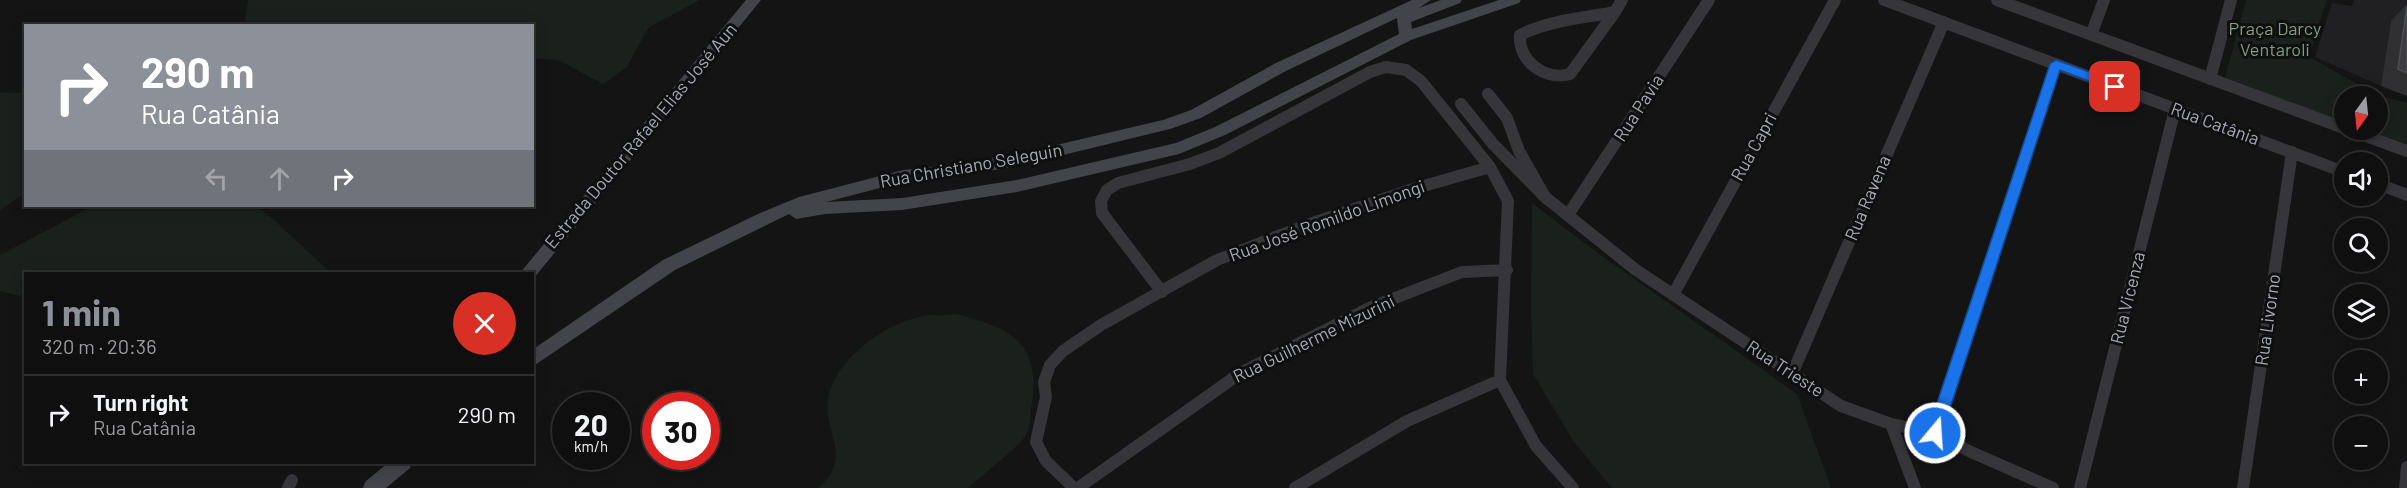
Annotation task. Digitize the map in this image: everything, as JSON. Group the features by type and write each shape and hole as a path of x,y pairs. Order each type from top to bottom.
{"main road":[{"name":"Estrada Doutor Rafael Elias José Aun","path":"529,272 754,0"},
{"name":"Rua Christiano Seleguin","path":"534,359 669,265 766,217 805,201 903,176 966,169 1066,149 1196,114 1281,67 1424,0"},
{"path":"1406,36 1404,19 1455,0"},
{"path":"766,217 825,208 902,204 1017,186 1106,167 1179,148 1220,131 1406,36 1514,0"},
{"path":"1106,167 1111,157 1112,138"},
{"path":"1017,186 1016,179 1020,172 1029,165 1054,159 1066,149"},
{"path":"372,488 389,464"},
{"path":"372,488 401,464"}],"street":[{"path":"1615,12 1527,30 1520,35 1520,47 1540,72 1560,77 1570,74 1615,12 1622,0"},
{"name":"Rua Pavia","path":"1568,215 1709,0"},
{"name":"Rua Capri","path":"1673,295 1834,0"},
{"name":"Rua Catânia","path":"1884,0 2334,168"},
{"path":"1997,0 2334,125"},
{"path":"2091,35 2104,0"},
{"path":"2210,79 2231,0"},
{"path":"1576,19 1602,30"},
{"name":"Rua Ravena","path":"1792,374 1944,22"},
{"path":"1935,433 2056,64"},
{"path":"1162,292 1102,213 1101,201 1107,190 1118,183 1190,165 1219,153 1370,72 1386,67 1406,70 1421,81 1490,167 1508,201 1507,270 1500,380 1536,446 1567,486"},
{"name":"Rua Trieste","path":"1488,94 1508,118 1519,151 1545,197"},
{"name":"Rua Trieste","path":"1461,104 1493,144 1545,197 1636,270 1841,406 1891,424 1935,433 1971,452 2053,488"},
{"name":"Rua Vicenza","path":"2080,488 2175,109"},
{"path":"2376,140 2407,151"},
{"name":"Rua Livorno","path":"2243,488 2292,152"},
{"name":"Rua José Romildo Limongi","path":"1076,488 1037,448 1036,442 1046,397 1044,382 1050,365 1062,351 1101,325 1217,260 1304,226 1413,189 1490,167"},
{"path":"2388,188 2407,195"},
{"name":"Rua Guilherme Mizurini","path":"1076,488 1242,372 1369,308 1462,272 1507,270"},
{"path":"1294,488 1407,421 1500,380"},
{"path":"1891,424 1915,488"},
{"path":"2405,488 2407,467"}],"shaded area":[{"path":"2354,0 2407,0 2407,26 2391,21 2381,86 2315,57 2332,3 2352,6"}],"green space":[{"path":"248,0 700,0 648,28 627,67 603,84 558,60 534,58 534,24 253,24 245,21"},
{"name":"Praça Darcy Ventaroli","path":"2246,0 2327,0 2309,57 2361,86 2334,86 2334,118 2225,78"},
{"path":"0,93 24,93 24,194 0,210"},
{"name":"Praça Darcy Ventaroli","path":"2388,98 2407,103 2407,144 2388,137"},
{"path":"1532,203 1591,248 1797,394 1831,488 1612,488 1574,442 1533,374"},
{"path":"91,207 256,207 271,217 330,272 24,272 24,297 0,291 0,255"},
{"path":"956,314 1005,331 1026,351 1031,364 1033,381 1030,423 1023,439 968,488 818,488 829,477 836,455 827,410 828,398 832,384 849,359 874,338 902,323 925,316"}],"building":[{"path":"2407,6 2407,73 2398,69"}],"route":[{"path":"1935,433 2056,64 2115,87"}]}
